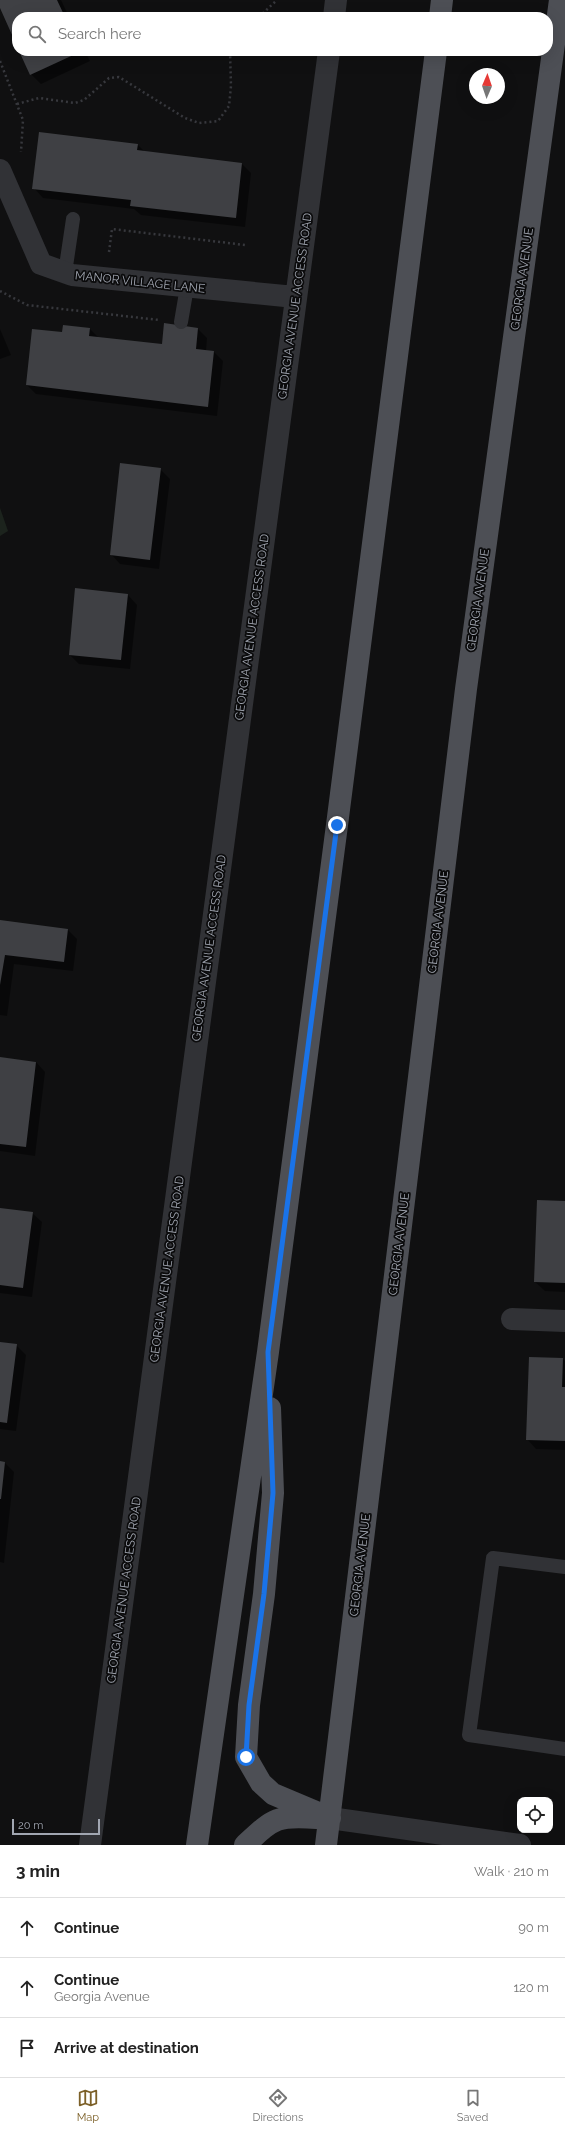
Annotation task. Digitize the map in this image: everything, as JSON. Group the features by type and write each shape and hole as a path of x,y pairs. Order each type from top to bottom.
{"main road":[{"path":"441,12 442,0"},
{"name":"GEORGIA AVENUE","path":"553,51 560,0"},
{"path":"197,1845 268,1352 435,56"},
{"name":"GEORGIA AVENUE","path":"326,1845 466,689 552,56"},
{"path":"268,1352 273,1493 264,1594 249,1705 246,1757 261,1783 273,1794 330,1818"},
{"path":"245,1845 269,1823 280,1819 291,1816 330,1818"}],"street":[{"path":"335,12 336,0"},
{"name":"GEORGIA AVENUE ACCESS ROAD","path":"90,1845 328,56"},
{"name":"MANOR VILLAGE LANE","path":"0,170 41,264 65,273 186,287 296,297"},
{"path":"512,1319 565,1321"},
{"path":"330,1818 520,1845"}],"lane":[{"path":"65,273 73,219"},
{"path":"181,322 186,287"},
{"path":"565,1567 493,1558 469,1734 565,1749"}],"path":[{"path":"264,12 276,0"},
{"path":"17,104 39,98 75,103 84,100 109,78 118,77 185,118 199,123 218,121 229,106 231,86 230,56"},
{"path":"0,291 27,305 181,322"}],"shaded area":[{"path":"0,508 8,531 0,536"}],"building":[{"path":"0,0 57,0 63,12 12,12 12,35 0,8"},
{"path":"21,56 71,56 30,75"},
{"path":"39,132 138,144 137,150 242,163 236,218 130,206 131,200 32,189"},
{"path":"164,323 198,328 196,349 214,351 208,407 26,385 32,329 62,332 63,325 90,328 89,336 162,344"},
{"path":"120,463 161,468 150,560 110,555"},
{"path":"75,588 128,594 121,660 69,655"},
{"path":"0,920 68,929 64,962 5,955 0,985"},
{"path":"0,1057 36,1062 26,1147 0,1144"},
{"path":"537,1200 565,1201 565,1283 534,1282"},
{"path":"0,1208 33,1212 23,1288 0,1285"},
{"path":"0,1342 17,1344 7,1423 0,1422"},
{"path":"529,1357 563,1358 562,1387 565,1387 565,1441 526,1440"},
{"path":"0,1461 5,1462 1,1499 0,1499"}],"route":[{"path":"246,1757 249,1705 264,1594 273,1493 268,1352 337,825"}]}
